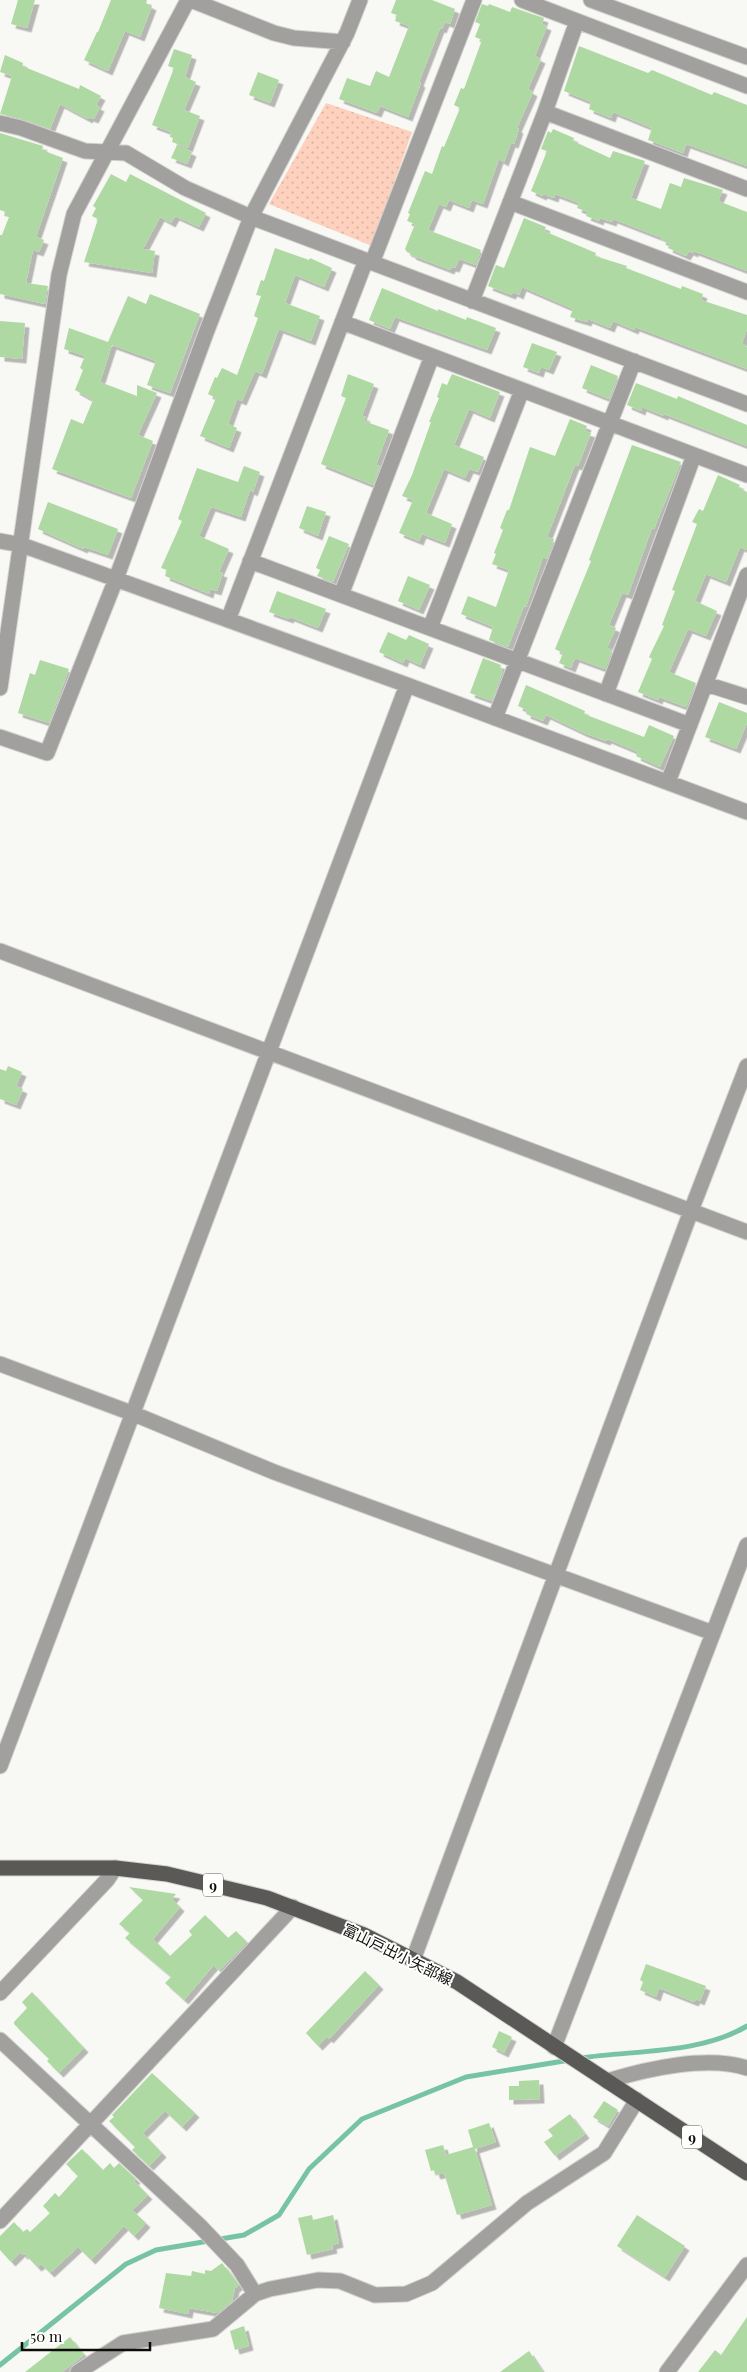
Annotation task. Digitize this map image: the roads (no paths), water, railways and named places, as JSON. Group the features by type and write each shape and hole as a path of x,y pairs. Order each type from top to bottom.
{"main road":[{"name":"富山戸出小矢部線","path":"0,1868 115,1868 167,1874 267,1898 364,1935 456,1982 747,2173"}],"street":[{"path":"0,688 22,545 59,275 69,227 74,214 107,151 189,0 274,33 294,38 342,42"},
{"path":"0,737 47,752 116,579 206,333 251,217 342,42 360,0"},
{"path":"228,620 342,322 369,262 474,0"},
{"path":"522,0 747,86"},
{"path":"591,0 747,57"},
{"path":"472,301 545,112 577,21"},
{"path":"545,112 747,189"},
{"path":"0,123 21,128 85,151 126,153 185,188 251,217 747,404"},
{"path":"510,202 747,292"},
{"path":"342,322 747,475"},
{"path":"341,595 432,356"},
{"path":"495,718 634,361"},
{"path":"430,628 522,390"},
{"path":"606,694 694,455"},
{"path":"0,541 22,545 116,579 747,812"},
{"path":"250,561 690,726"},
{"path":"668,782 747,575"},
{"path":"706,684 747,698"},
{"path":"0,1766 407,685"},
{"path":"0,951 747,1232"},
{"path":"413,1960 691,1211 747,1066"},
{"path":"0,1364 134,1414 274,1472 713,1633"},
{"path":"557,2049 747,1545"},
{"path":"0,1993 107,1880 115,1868"},
{"path":"0,2221 293,1908"},
{"path":"0,2040 89,2125 200,2226 238,2265 255,2294"},
{"path":"603,2079 691,2064 734,2064 747,2068"},
{"path":"78,2372 123,2342 213,2329 255,2294 318,2280 340,2281 375,2295 406,2294 432,2283 527,2203 604,2153 637,2100"},
{"path":"667,2372 747,2265"}],"waterway":[{"path":"581,2058 667,2050 709,2042 747,2026"},
{"path":"0,2365 126,2264 156,2250 244,2235 279,2215 309,2169 362,2119 466,2077 570,2060"}]}
